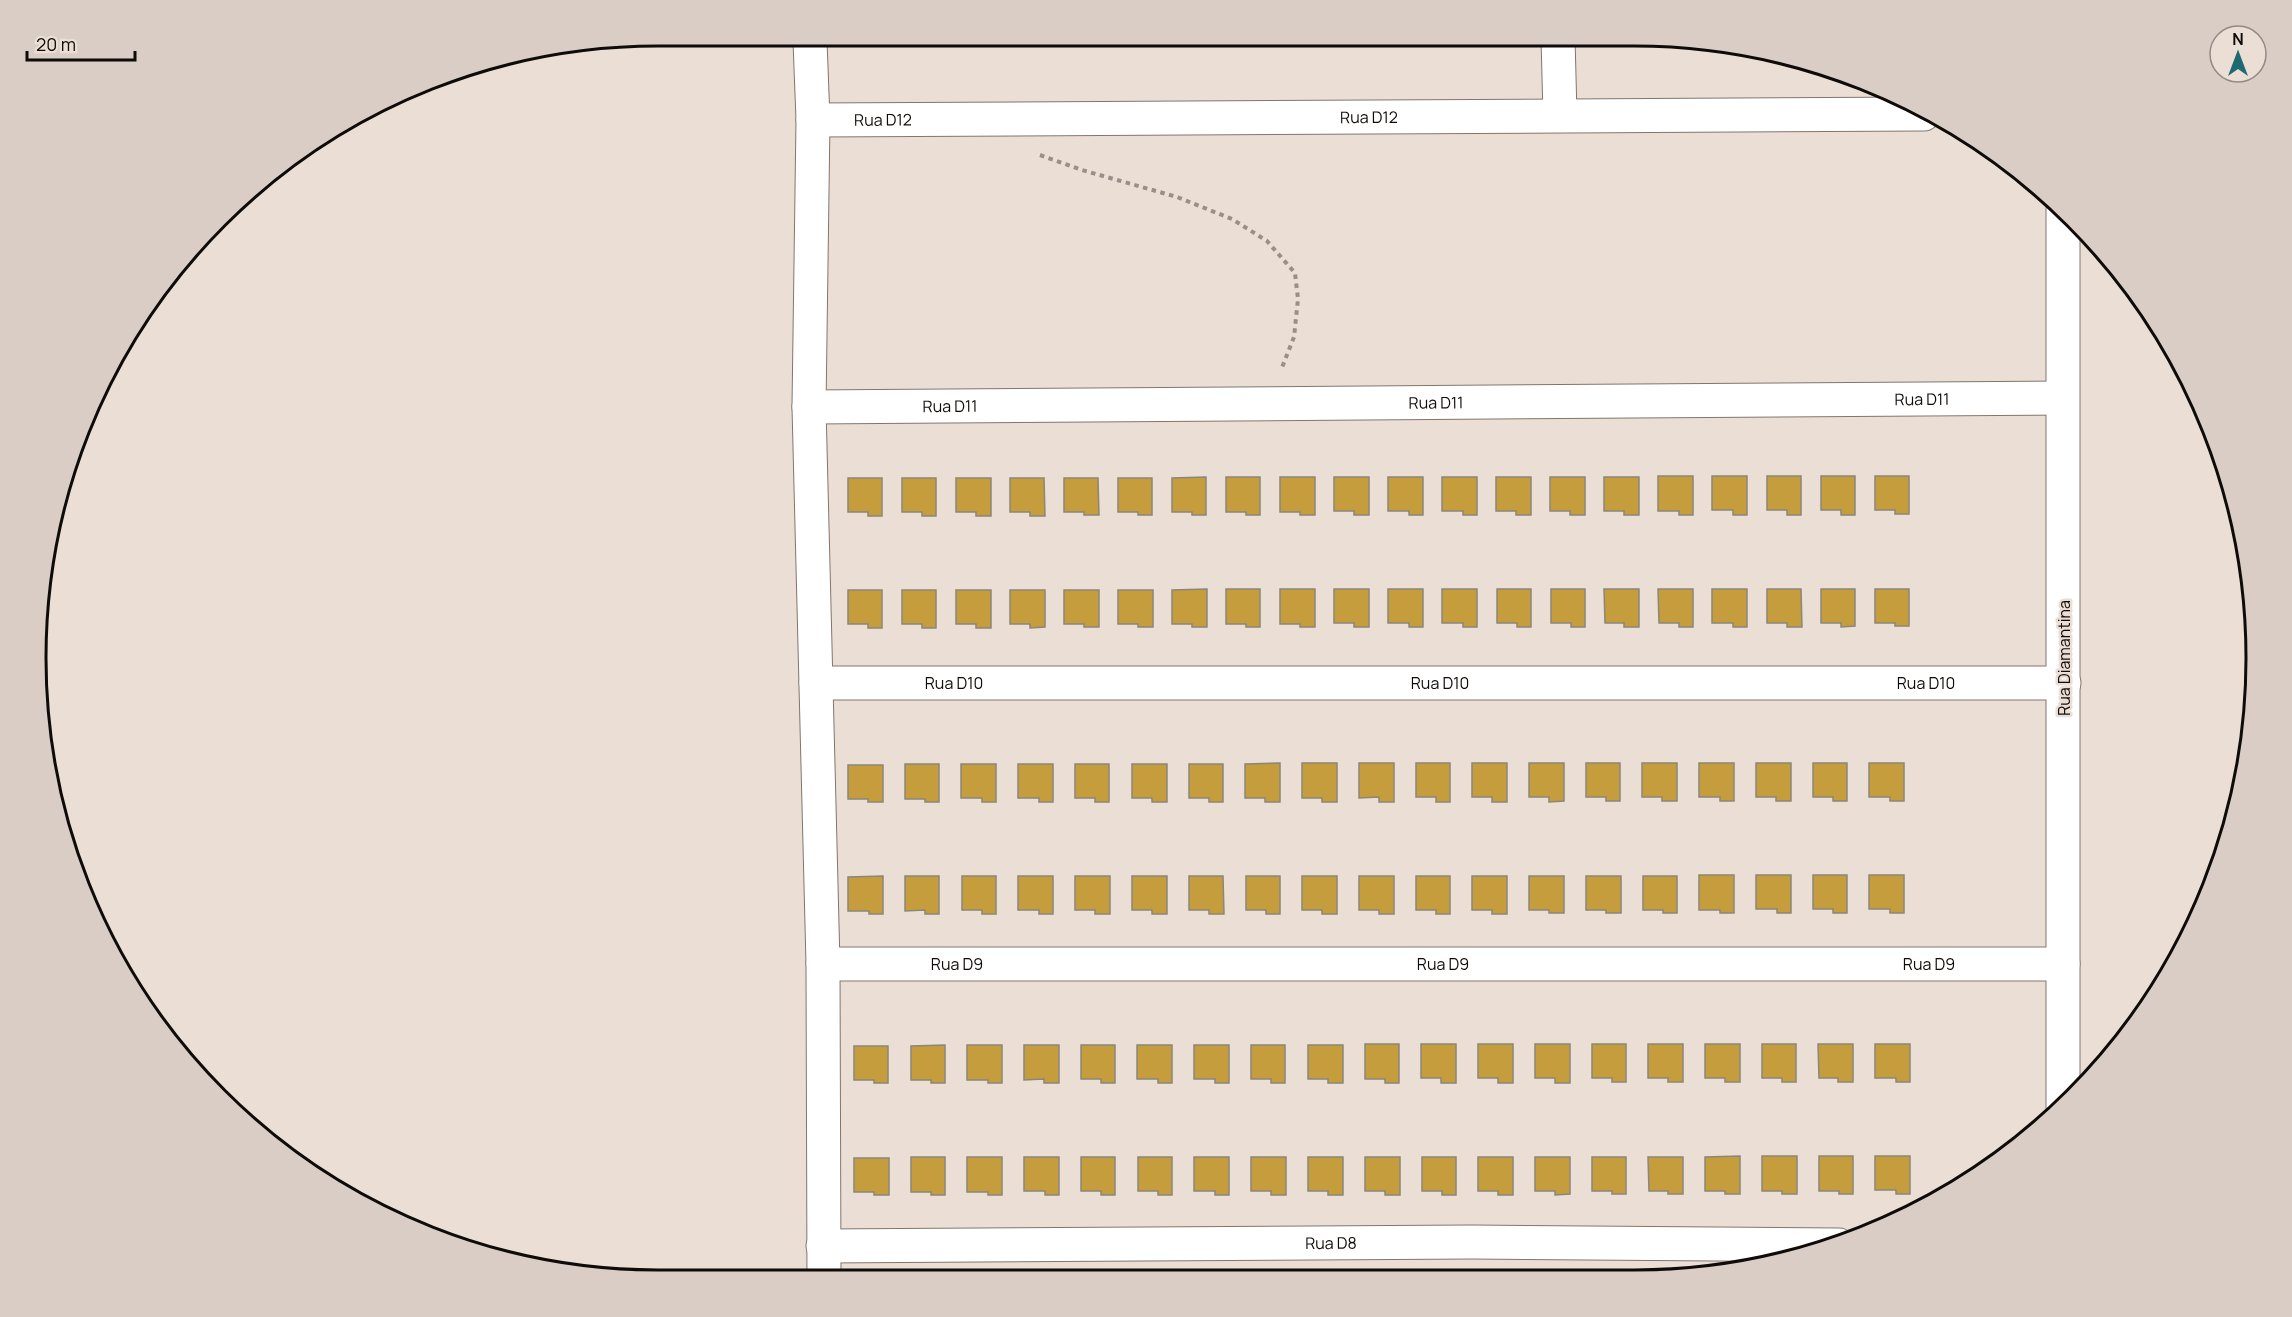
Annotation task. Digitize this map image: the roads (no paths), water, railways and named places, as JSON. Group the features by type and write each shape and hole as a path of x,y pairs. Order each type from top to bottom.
{"street":[{"path":"810,46 813,120 809,407 823,964 824,1270"},
{"path":"1558,46 1560,116"},
{"name":"Rua D12","path":"813,120 1912,114"},
{"name":"Rua Diamantina","path":"2063,223 2063,1094"},
{"name":"Rua D11","path":"809,407 2062,398"},
{"name":"Rua D10","path":"816,684 2064,683"},
{"name":"Rua D9","path":"823,964 2063,964"},
{"name":"Rua D8","path":"824,1245 1448,1242 1809,1245"}]}
